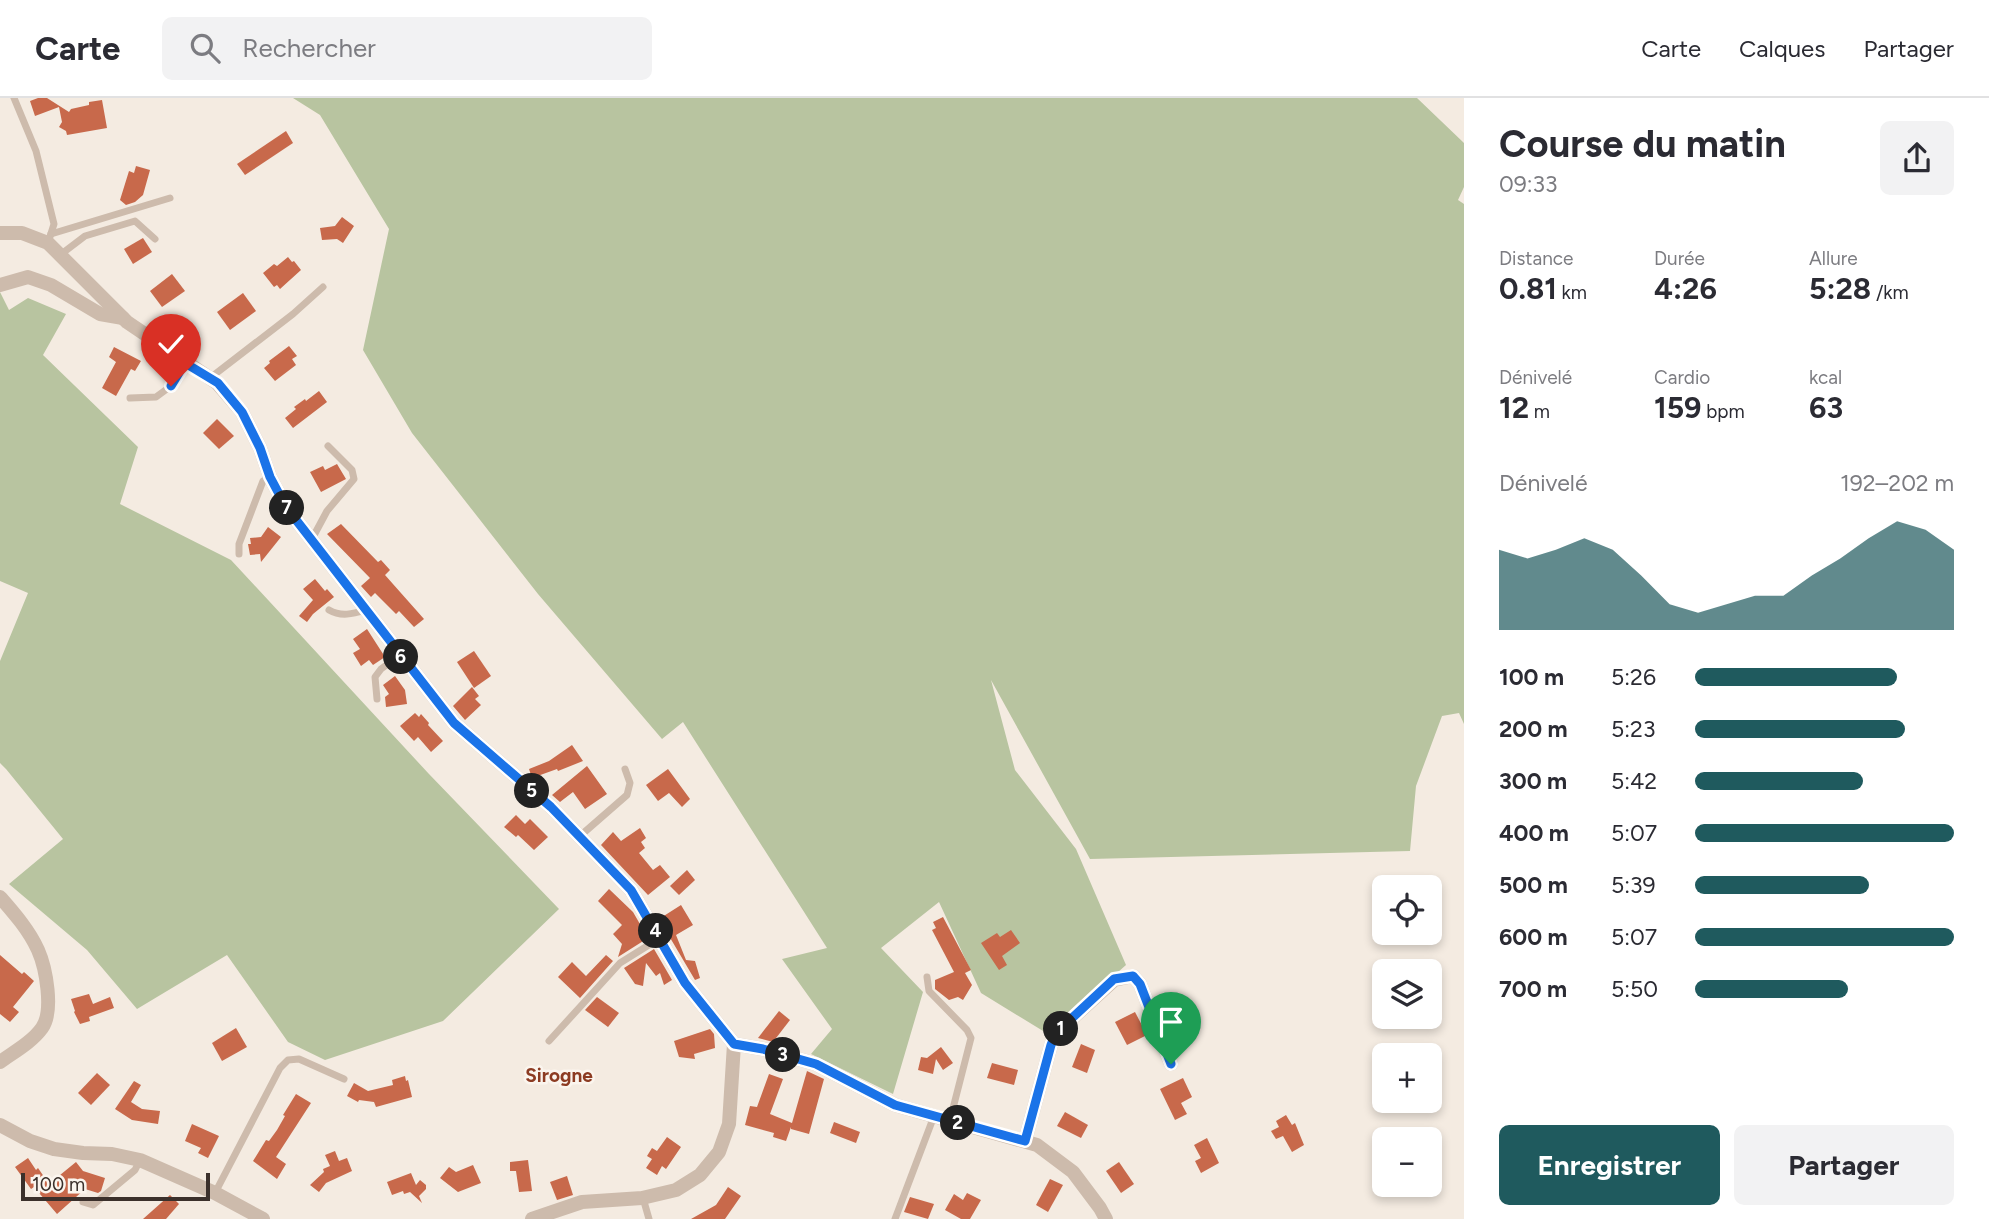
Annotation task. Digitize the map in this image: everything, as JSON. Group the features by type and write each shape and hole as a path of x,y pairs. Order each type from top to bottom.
{"street":[{"path":"0,233 22,233 50,238 60,255 122,318 218,383 242,412 286,507 400,655 454,723 551,807 631,890 685,983 734,1044 816,1064 895,1105 1025,1141 1045,1151 1073,1172 1105,1219"},
{"path":"0,285 28,277 51,285 100,314 122,318"},
{"path":"0,897 16,914 38,950 47,985 48,1009 44,1026 34,1037 0,1062"},
{"path":"1025,1141 1056,1033 1114,979 1133,976 1140,984 1171,1064"},
{"path":"532,1219 582,1202 642,1198 676,1190 700,1174 719,1152 729,1124 734,1044"},
{"path":"0,1125 30,1141 54,1149 112,1154 140,1160 215,1192 263,1219"}],"lane":[{"path":"14,98 36,151 54,224 50,238"},
{"path":"50,238 170,198"},
{"path":"60,255 85,236 135,221 155,239"},
{"path":"209,378 323,287"},
{"path":"130,398 156,397 171,386 185,363"},
{"path":"311,540 327,511 355,479 352,470 328,446"},
{"path":"239,554 239,544 263,481 270,477"},
{"path":"329,610 336,614 365,610"},
{"path":"377,699 375,677 400,655"},
{"path":"579,837 627,795 631,783 625,769"},
{"path":"549,1041 620,963 660,938"},
{"path":"927,977 929,990 967,1030 971,1038 950,1121"},
{"path":"215,1192 279,1068 288,1060 299,1059 344,1079"},
{"path":"895,1219 934,1116"},
{"path":"83,1202 93,1205 135,1170 140,1160"},
{"path":"642,1198 649,1219"}],"green space":[{"path":"293,98 1417,98 1464,143 1464,187 1458,200 1464,204 1464,724 1459,713 1442,716 1416,786 1410,851 1090,859 991,680 1015,770 1076,849 1126,965 1048,1034 981,993 939,902 881,948 923,992 893,1094 811,1054 832,1029 782,959 827,948 683,722 662,739 538,594 412,433 363,350 389,229 320,115"},
{"path":"0,292 9,310 28,298 66,314 43,355 138,447 120,504 231,560 429,774 559,909 443,1021 325,1060 288,1042 227,955 137,1009 87,950 9,884 63,839 0,763 0,661 28,593 0,581"}],"building":[{"path":"47,98 69,112 71,109 89,105 89,102 102,100 107,128 67,135 66,131 59,127 62,122 59,107 35,116 30,101"},
{"path":"286,131 293,143 245,175 237,164"},
{"path":"136,166 150,170 143,195 126,205 120,200 129,171 134,173"},
{"path":"342,217 354,226 343,243 337,239 322,240 320,228 335,226"},
{"path":"143,238 152,252 133,264 124,249"},
{"path":"288,257 301,270 280,289 277,285 274,287 263,273"},
{"path":"172,274 185,291 162,307 150,291"},
{"path":"243,293 256,311 230,330 217,312"},
{"path":"289,346 297,356 292,359 296,365 275,381 264,368"},
{"path":"114,347 141,361 135,371 131,369 116,396 102,388 116,362 109,357"},
{"path":"319,391 327,402 293,428 285,418 296,409 294,407"},
{"path":"217,419 234,436 219,449 203,433"},
{"path":"337,464 346,479 321,492 310,472 323,466 325,470"},
{"path":"341,524 378,562 381,560 390,570 385,575 424,619 414,627 399,611 396,614 375,593 371,597 361,586 370,578 327,534"},
{"path":"268,527 281,537 261,562 260,554 250,555 248,544 251,544 250,538 261,537"},
{"path":"315,579 334,597 307,622 299,616 313,600 303,589"},
{"path":"367,629 385,657 373,665 369,660 361,666 353,653 360,649 353,639"},
{"path":"474,651 491,676 474,688 457,662"},
{"path":"395,676 405,690 407,704 386,707 385,697 389,694 383,685"},
{"path":"472,687 479,696 475,699 481,705 465,720 453,706"},
{"path":"415,713 419,717 421,714 443,741 431,752 418,737 414,741 400,726"},
{"path":"572,745 583,761 532,778 529,769 549,761"},
{"path":"587,766 607,794 585,809 573,792 560,802 552,795"},
{"path":"668,769 690,799 682,807 669,793 658,801 646,785"},
{"path":"516,815 525,824 530,819 548,837 534,850 518,835 516,837 504,827"},
{"path":"640,828 646,838 641,842 645,848 639,853 653,870 660,865 670,877 648,895 601,845 613,832 621,841"},
{"path":"687,870 695,880 679,895 670,886"},
{"path":"609,889 633,912 648,938 618,957 622,944 613,934 622,925 598,901"},
{"path":"681,905 693,925 676,935 686,960 695,961 700,978 695,980 659,919"},
{"path":"943,917 971,970 965,973 972,985 963,1000 958,997 949,1000 935,989 935,980 954,972 932,930 936,928 933,922"},
{"path":"1011,930 1020,943 1002,956 1007,965 999,970 981,943 997,933 1000,937"},
{"path":"654,949 672,980 664,985 660,973 656,976 646,963 643,986 635,984 624,968"},
{"path":"0,955 34,981 13,1007 19,1012 10,1022 0,1014"},
{"path":"606,955 613,961 580,998 558,977 572,962 586,976"},
{"path":"89,994 93,1004 110,997 114,1008 89,1017 90,1021 80,1024 71,999"},
{"path":"597,997 619,1013 608,1027 585,1010"},
{"path":"779,1011 790,1020 773,1042 758,1038"},
{"path":"1135,1012 1147,1035 1127,1045 1115,1022"},
{"path":"236,1028 247,1047 222,1061 212,1043"},
{"path":"710,1029 714,1034 715,1048 694,1054 695,1059 679,1057 674,1041"},
{"path":"1081,1044 1095,1050 1087,1073 1072,1067"},
{"path":"941,1047 953,1063 943,1070 936,1059 933,1074 918,1070 921,1057 927,1058"},
{"path":"992,1063 1018,1070 1014,1085 987,1078"},
{"path":"807,1071 824,1079 809,1134 791,1127 786,1141 773,1137 774,1133 745,1125 750,1106 757,1107 769,1074 783,1079 770,1114 792,1123"},
{"path":"97,1073 110,1085 91,1105 78,1093"},
{"path":"405,1076 412,1097 376,1107 374,1102 358,1102 347,1096 354,1083 368,1091 393,1085 392,1080"},
{"path":"1183,1078 1192,1097 1181,1103 1187,1114 1175,1120 1160,1089"},
{"path":"134,1081 141,1085 131,1102 142,1109 160,1111 158,1124 132,1120 115,1109"},
{"path":"296,1094 311,1103 276,1157 286,1164 277,1179 253,1161 266,1140 269,1141 277,1130"},
{"path":"1065,1112 1088,1125 1081,1138 1057,1126"},
{"path":"1286,1115 1292,1125 1295,1123 1304,1145 1292,1152 1283,1136 1276,1139 1271,1131 1279,1127 1276,1121"},
{"path":"834,1122 860,1132 856,1143 830,1133"},
{"path":"192,1124 219,1136 208,1158 198,1153 201,1148 185,1141"},
{"path":"667,1137 681,1147 666,1169 662,1166 657,1175 646,1168 652,1159 647,1156 652,1148 657,1151"},
{"path":"1207,1138 1219,1163 1201,1173 1195,1161 1201,1158 1194,1145"},
{"path":"335,1151 339,1161 347,1158 352,1171 326,1183 319,1192 310,1185 324,1172 323,1169 330,1166 325,1155"},
{"path":"28,1158 49,1184 76,1162 83,1171 105,1178 101,1191 98,1193 85,1189 57,1214 34,1187 31,1189 15,1167"},
{"path":"528,1160 532,1191 519,1192 516,1171 510,1171 510,1162"},
{"path":"1119,1162 1134,1184 1121,1193 1106,1171"},
{"path":"473,1165 481,1183 458,1192 440,1178 449,1167 456,1172"},
{"path":"411,1173 416,1185 420,1180 426,1185 426,1189 419,1196 422,1203 410,1192 404,1194 403,1191 392,1195 387,1182"},
{"path":"567,1176 573,1195 557,1200 550,1182"},
{"path":"1050,1179 1063,1185 1048,1212 1036,1205"},
{"path":"728,1187 741,1196 725,1219 691,1219 716,1205"},
{"path":"967,1193 981,1200 970,1219 961,1219 945,1210 954,1194 963,1200"},
{"path":"170,1195 179,1204 166,1219 143,1219"},
{"path":"910,1197 934,1204 928,1219 904,1212"}],"district":[{"name":"Sirogne","path":"559,1075"}],"route":[{"path":"171,386 185,363 218,383 242,412 286,507 418,678 454,723 551,807 631,890 685,983 734,1044 816,1064 895,1105 1025,1141 1056,1033 1114,979 1133,976 1140,984 1171,1064"}]}
